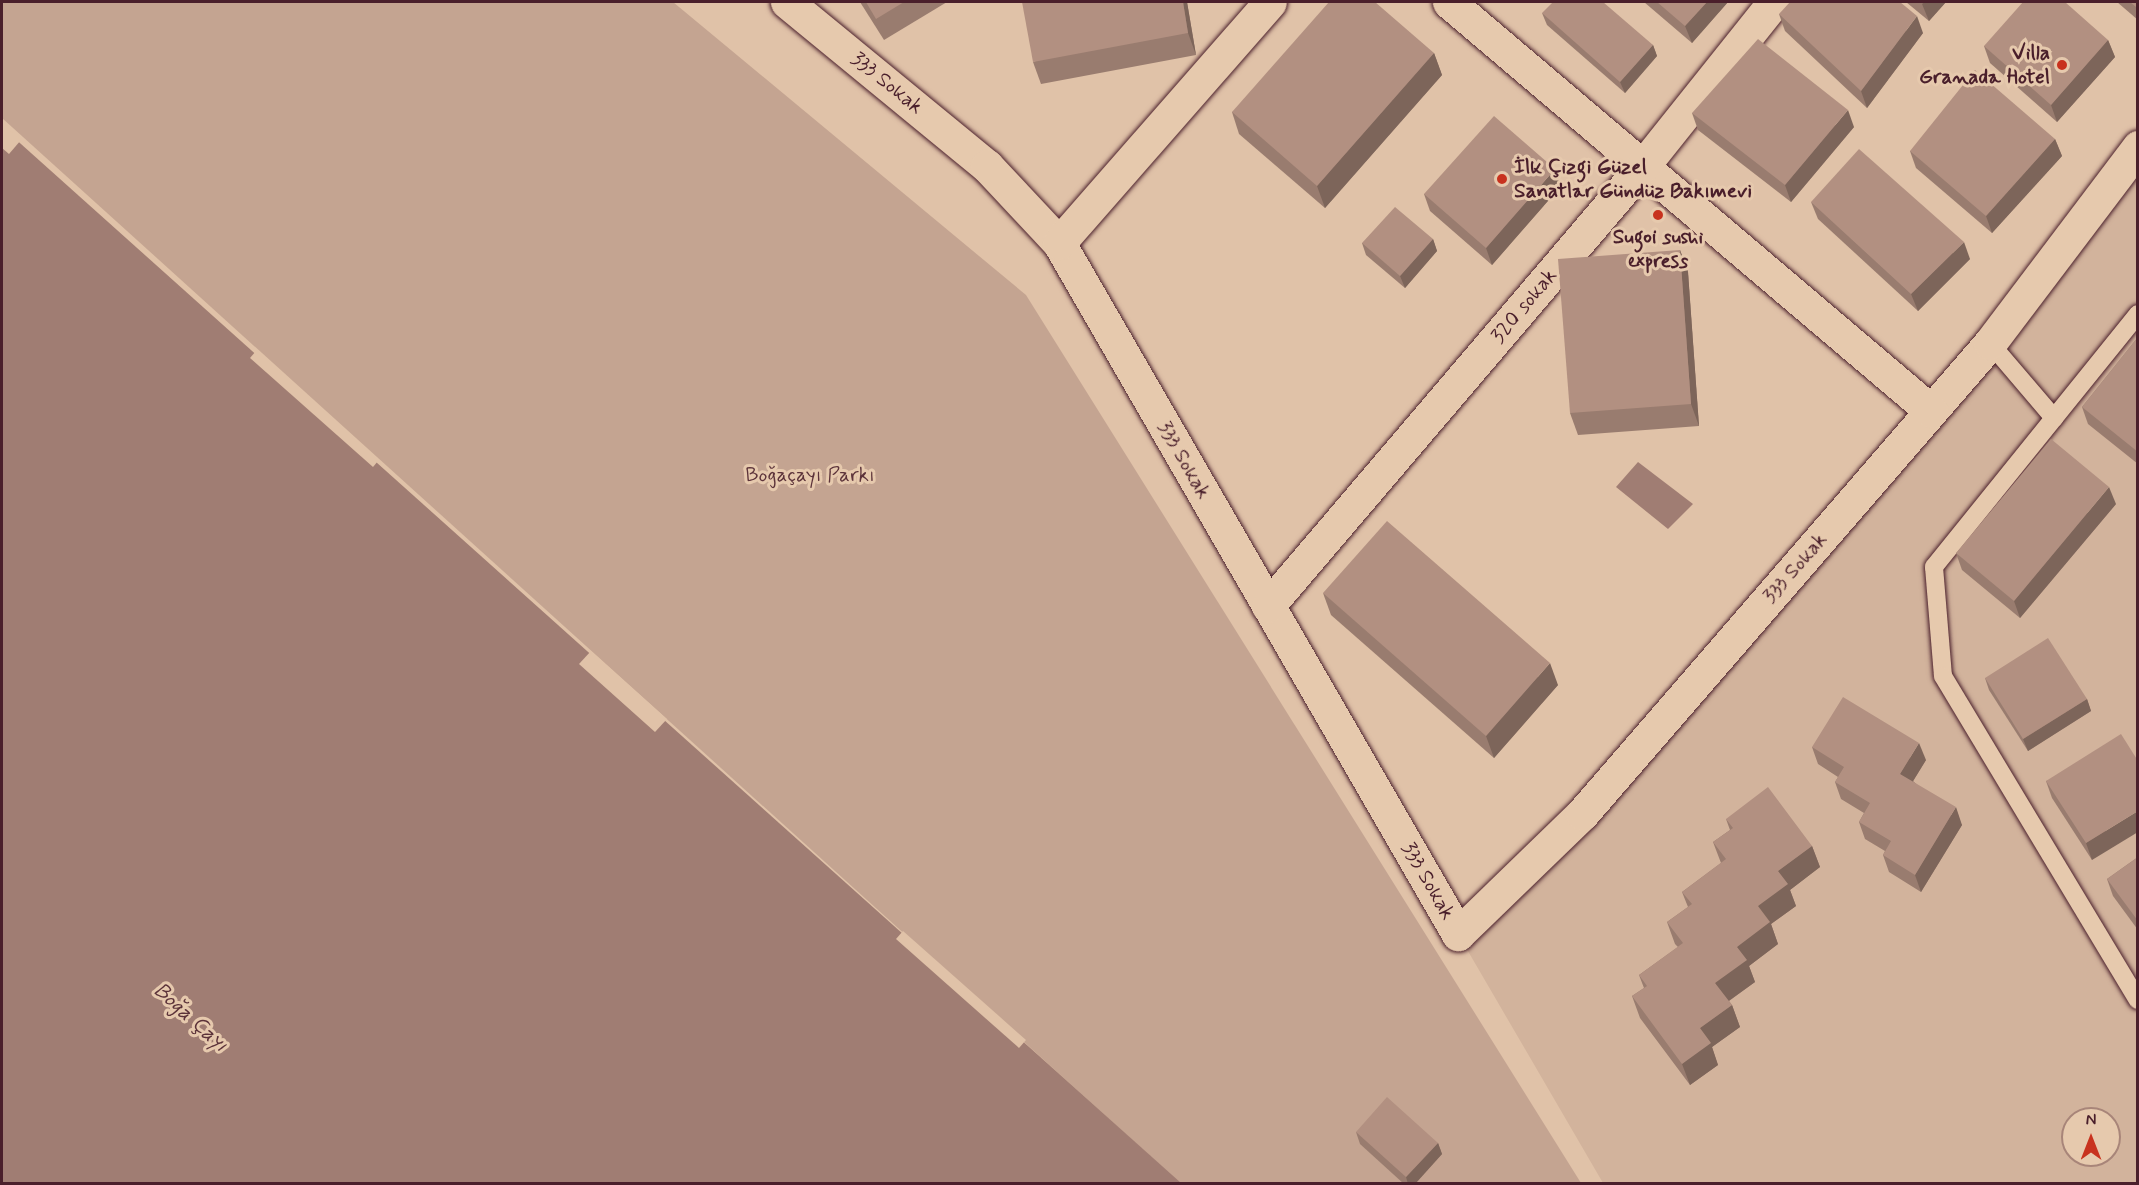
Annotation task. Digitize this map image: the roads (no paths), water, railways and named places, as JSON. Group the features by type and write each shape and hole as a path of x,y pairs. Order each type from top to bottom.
{"street":[{"name":"333 Sokak","path":"787,2 987,166 1059,243 1458,933 1582,814 1990,343 2138,147"},
{"path":"1059,243 1270,2"},
{"path":"1449,2 1931,411"},
{"name":"320 sokak","path":"1268,606 1643,166 1774,2"}],"lane":[{"path":"2138,314 1934,567 1943,676 2138,1000"},
{"path":"1990,343 2054,418"}],"water":[{"name":"Boğa Çayı","path":"2,127 1181,1183 2,1183"},
{"path":"1638,462 1693,504 1668,529 1616,487"}],"place":[{"name":"Villa Granada Hotel","path":"2062,65"},
{"name":"İlk Çizgi Güzel Sanatlar Gündüz Bakımevi","path":"1502,179"},
{"name":"Sugoi sushi express","path":"1658,215"}],"park label":[{"name":"Boğaçayı Parkı","path":"810,475"}]}
